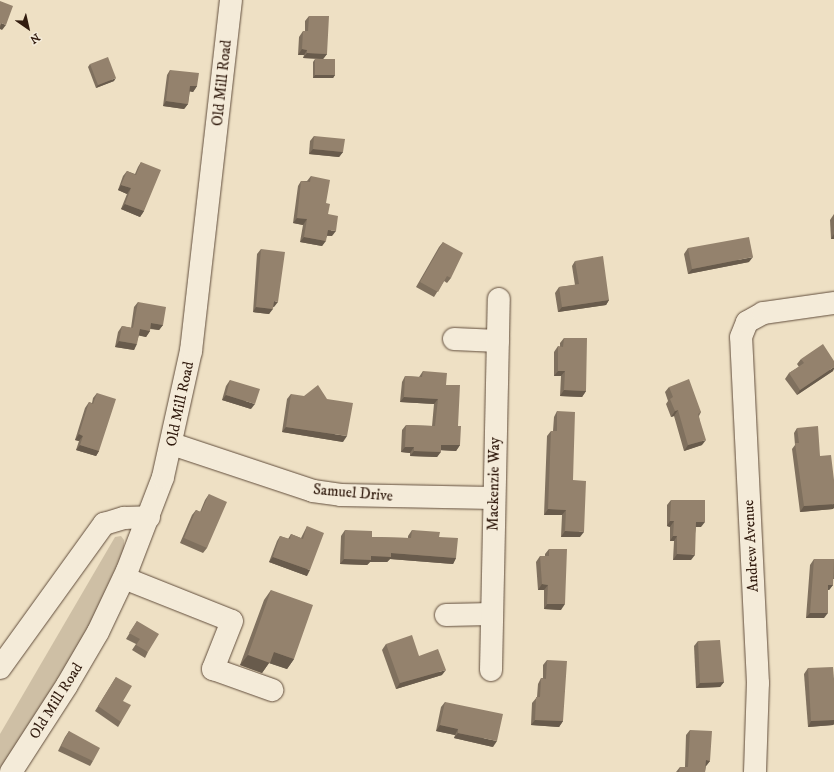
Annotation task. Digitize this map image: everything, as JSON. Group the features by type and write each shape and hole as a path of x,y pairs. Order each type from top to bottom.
{"street":[{"name":"Old Mill Road","path":"11,772 90,646 124,578 149,517 172,444 191,351 231,0"},
{"name":"Mackenzie Way","path":"491,670 493,498 499,299"},
{"name":"Andrew Avenue","path":"755,772 758,670 739,347 742,330 747,322 763,313 834,303"},
{"path":"454,339 498,341"},
{"name":"Samuel Drive","path":"172,444 313,491 341,495 493,498"},
{"path":"0,668 104,524 124,518 149,517"},
{"path":"124,578 232,621 213,669 272,690"},
{"path":"446,615 492,614"}],"shaded area":[{"path":"121,536 124,540 124,550 86,633 0,772 0,734 115,537"}],"building":[{"path":"0,1 13,6 6,25 1,23 0,27"},
{"path":"309,16 329,16 327,54 307,53 307,50 302,49 303,31 308,31"},
{"path":"108,57 116,78 98,85 90,64"},
{"path":"315,59 335,59 335,75 315,75"},
{"path":"170,70 199,73 197,86 190,86 188,104 166,101"},
{"path":"314,136 345,139 343,152 313,149"},
{"path":"141,162 161,170 144,211 125,204 131,188 121,185 127,171 136,175"},
{"path":"311,176 330,180 326,203 330,204 328,214 338,216 336,231 328,230 326,241 304,237 307,219 297,218 301,181 310,182"},
{"path":"749,237 753,257 692,269 688,248"},
{"path":"443,242 463,253 451,278 447,276 438,292 420,282"},
{"path":"261,249 285,252 278,302 274,301 273,309 256,307"},
{"path":"603,256 609,300 562,307 559,287 579,284 575,261"},
{"path":"138,302 166,307 163,325 151,323 150,331 140,329 137,344 119,341 122,326 133,328"},
{"path":"564,338 587,338 586,391 564,390 565,371 558,371 558,346 563,347"},
{"path":"823,344 834,361 834,367 800,390 789,373 804,363 801,359"},
{"path":"423,371 447,373 446,385 460,385 458,426 461,426 460,445 441,445 441,452 414,451 414,447 405,447 406,425 435,426 438,399 404,397 405,376 422,377"},
{"path":"689,379 701,412 698,414 706,440 688,445 678,410 675,411 670,399 673,397 669,387"},
{"path":"230,380 260,389 255,404 226,395"},
{"path":"318,385 327,399 353,403 347,436 286,427 291,394 304,396"},
{"path":"97,393 116,399 99,451 80,445 83,436 79,434 89,402 93,404"},
{"path":"557,411 575,412 573,480 586,481 584,532 565,531 566,510 548,509 551,431 557,431"},
{"path":"818,426 820,456 831,455 834,480 834,504 804,506 795,443 799,443 797,428"},
{"path":"209,494 227,502 207,548 184,538 196,510 201,512"},
{"path":"671,500 705,500 705,522 696,522 695,555 677,554 677,536 673,536 674,521 670,521"},
{"path":"307,526 324,533 310,570 273,557 280,536 290,539 291,534 303,539"},
{"path":"345,530 372,531 372,537 411,538 412,530 440,532 439,537 458,538 456,558 391,553 391,557 371,556 371,560 344,559"},
{"path":"549,549 567,549 565,604 547,604 548,585 542,584 540,556 549,556"},
{"path":"814,559 834,559 833,585 828,585 828,613 810,613"},
{"path":"271,590 313,605 294,659 274,652 270,663 248,655"},
{"path":"137,621 159,634 148,652 136,645 140,639 129,633"},
{"path":"412,635 419,656 438,649 446,670 400,683 386,644"},
{"path":"720,640 724,682 700,683 698,641"},
{"path":"547,660 567,661 563,721 535,720 536,697 540,697 541,678 546,679"},
{"path":"833,667 834,720 811,721 808,668"},
{"path":"116,677 132,686 123,701 131,705 121,722 98,706"},
{"path":"445,702 503,714 497,741 458,733 458,729 440,725"},
{"path":"690,730 712,731 710,761 706,760 705,772 679,772 680,767 688,767"},
{"path":"69,731 100,748 93,761 61,746"}]}
